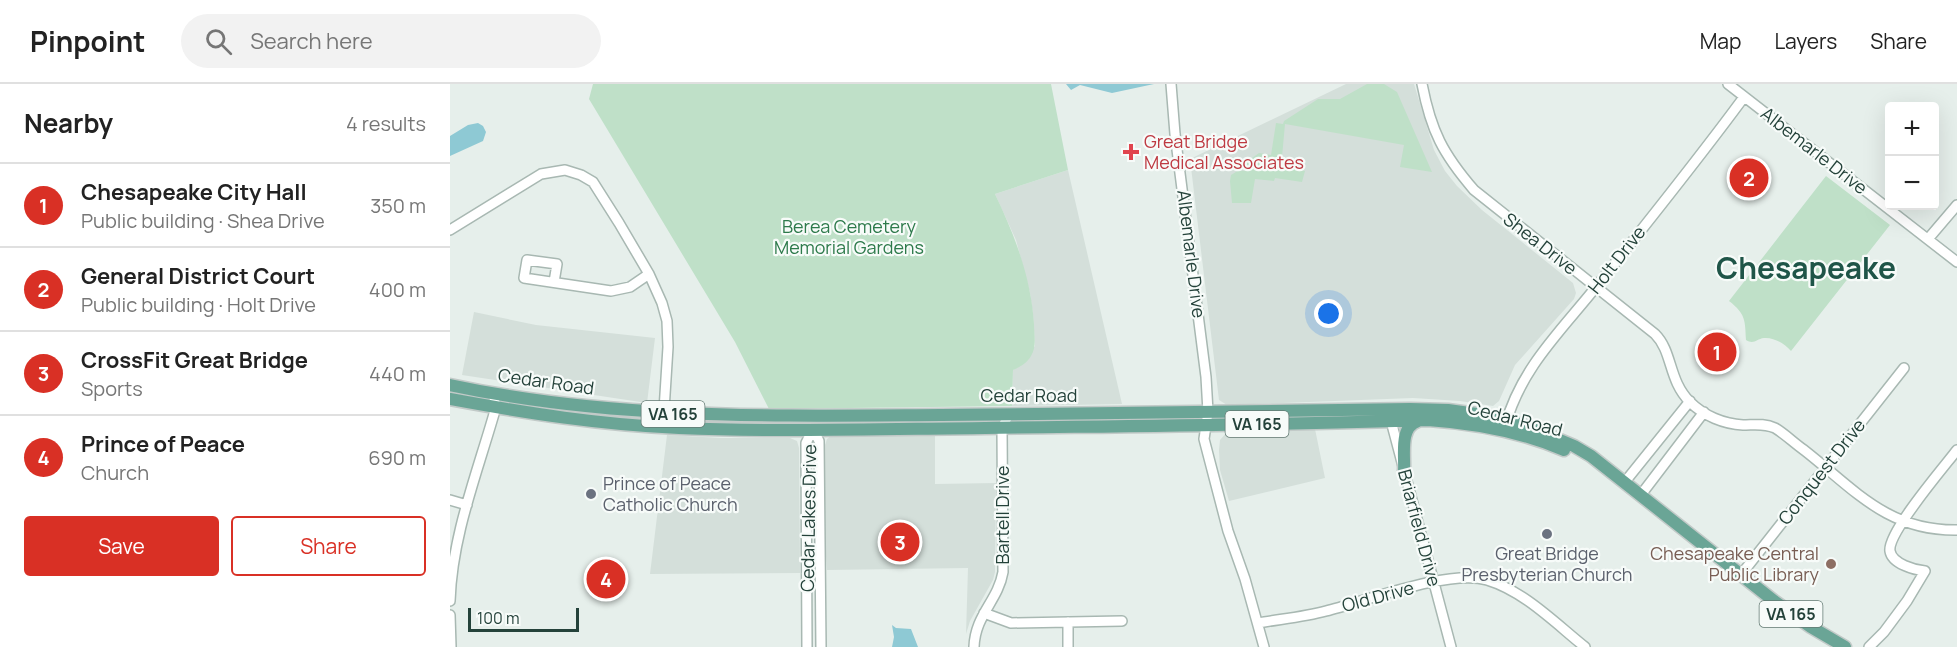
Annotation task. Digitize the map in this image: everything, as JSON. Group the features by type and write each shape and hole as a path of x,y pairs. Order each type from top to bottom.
{"main road":[{"name":"Cedar Road","path":"450,385 578,406 664,413 785,416 1009,414 1419,421 1505,426"},
{"name":"Cedar Road","path":"450,399 579,420 663,426 813,429 1002,428 1396,409 1448,410 1505,426 1588,462 1598,464 1740,576 1803,621 1845,647"},
{"path":"785,416 813,429 816,424 824,422 892,421 923,415"},
{"path":"1404,471 1406,432 1412,423 1419,421"}],"street":[{"name":"Albemarle Drive","path":"1171,84 1175,134 1201,331 1206,418"},
{"name":"Shea Drive","path":"1422,84 1428,114 1450,163 1473,190 1660,339 1677,384 1690,401 1704,412 1731,423 1760,424 1772,427 1826,467 1869,504 1904,521 1936,529 1957,530"},
{"name":"Albemarle Drive","path":"1728,84 1957,262"},
{"name":"Holt Drive","path":"1505,426 1531,366 1596,287 1744,97"},
{"path":"450,230 541,174 558,170 573,172 588,178 599,189 649,274 662,303 667,321 668,347 663,426"},
{"path":"1928,239 1957,205"},
{"path":"554,282 611,291 630,287 649,274"},
{"name":"Conquest Drive","path":"1740,576 1902,370"},
{"path":"450,601 454,558 496,407 493,393"},
{"path":"1624,483 1690,401"},
{"path":"1391,421 1396,409"},
{"path":"1640,496 1704,412"},
{"name":"Bartell Drive","path":"974,647 975,631 1000,585 1003,572 1002,428 1009,414"},
{"path":"1206,418 1204,439 1207,453 1228,531 1264,647"},
{"name":"Briarfield Drive","path":"1391,421 1451,647"},
{"name":"Cedar Lakes Drive","path":"807,647 806,443 813,429"},
{"name":"Cedar Lakes Drive","path":"813,429 819,441 821,647"},
{"path":"1869,647 1884,632 1925,571 1907,566 1891,554 1892,541 1904,521 1957,450"},
{"path":"450,500 467,505"},
{"name":"Old Drive","path":"1258,623 1323,612 1434,582 1470,578 1485,580 1512,591 1585,647"},
{"path":"984,614 1011,623 1122,621"},
{"path":"450,615 452,647"},
{"path":"1068,622 1068,647"}],"shaded area":[{"path":"1346,84 1414,84 1434,150 1445,171 1482,210 1573,283 1576,293 1574,299 1515,365 1499,401 1493,406 1413,398 1227,405 1219,400 1190,159"},
{"path":"1068,170 1122,404 1012,406 1013,370 1035,346 1033,315 1030,293 1016,240 995,194"},
{"path":"474,312 536,325 655,338 647,403 462,375"},
{"path":"1315,429 1325,478 1229,501 1220,470 1219,450 1220,440 1228,431"},
{"path":"935,434 935,484 996,483 995,572 993,580 970,621 966,634 968,568 827,570 825,445 827,439 832,435"},
{"path":"667,435 790,438 797,441 799,448 800,573 650,574"}],"green space":[{"name":"Berea Cemetery Memorial Gardens","path":"593,84 1051,84 1068,170 995,194 1026,273 1034,324 1033,352 1025,363 1013,370 1012,406 769,409 735,342 589,99"},
{"path":"1367,84 1384,84 1397,92 1432,172 1400,167 1404,145 1285,124 1282,157 1298,160 1297,169 1305,171 1302,182 1275,178 1274,181 1255,179 1251,203 1232,203 1231,175 1239,170 1244,171 1245,163 1259,153 1271,155 1276,123 1283,124 1284,121 1318,99 1340,99"},
{"path":"1826,176 1890,225 1791,351 1772,339 1764,338 1753,342 1746,340 1742,314 1729,301"}],"water":[{"path":"1066,84 1154,84 1112,93 1080,85 1071,90"},
{"path":"478,123 486,132 483,141 450,156 450,136 468,125"},
{"path":"892,625 896,628 911,629 918,647 892,647 894,637"}],"place":[{"name":"Great Bridge Medical Associates","path":"1131,152"},
{"name":"General District Court","path":"1749,178"},
{"name":"Chesapeake City Hall","path":"1717,352"},
{"name":"Prince of Peace Catholic Church","path":"591,494"},
{"name":"Great Bridge Presbyterian Church","path":"1547,534"},
{"name":"CrossFit Great Bridge","path":"900,542"},
{"name":"Chesapeake Central Public Library","path":"1831,564"},
{"name":"Prince of Peace","path":"606,579"}],"district":[{"name":"Chesapeake","path":"1806,269"}]}
